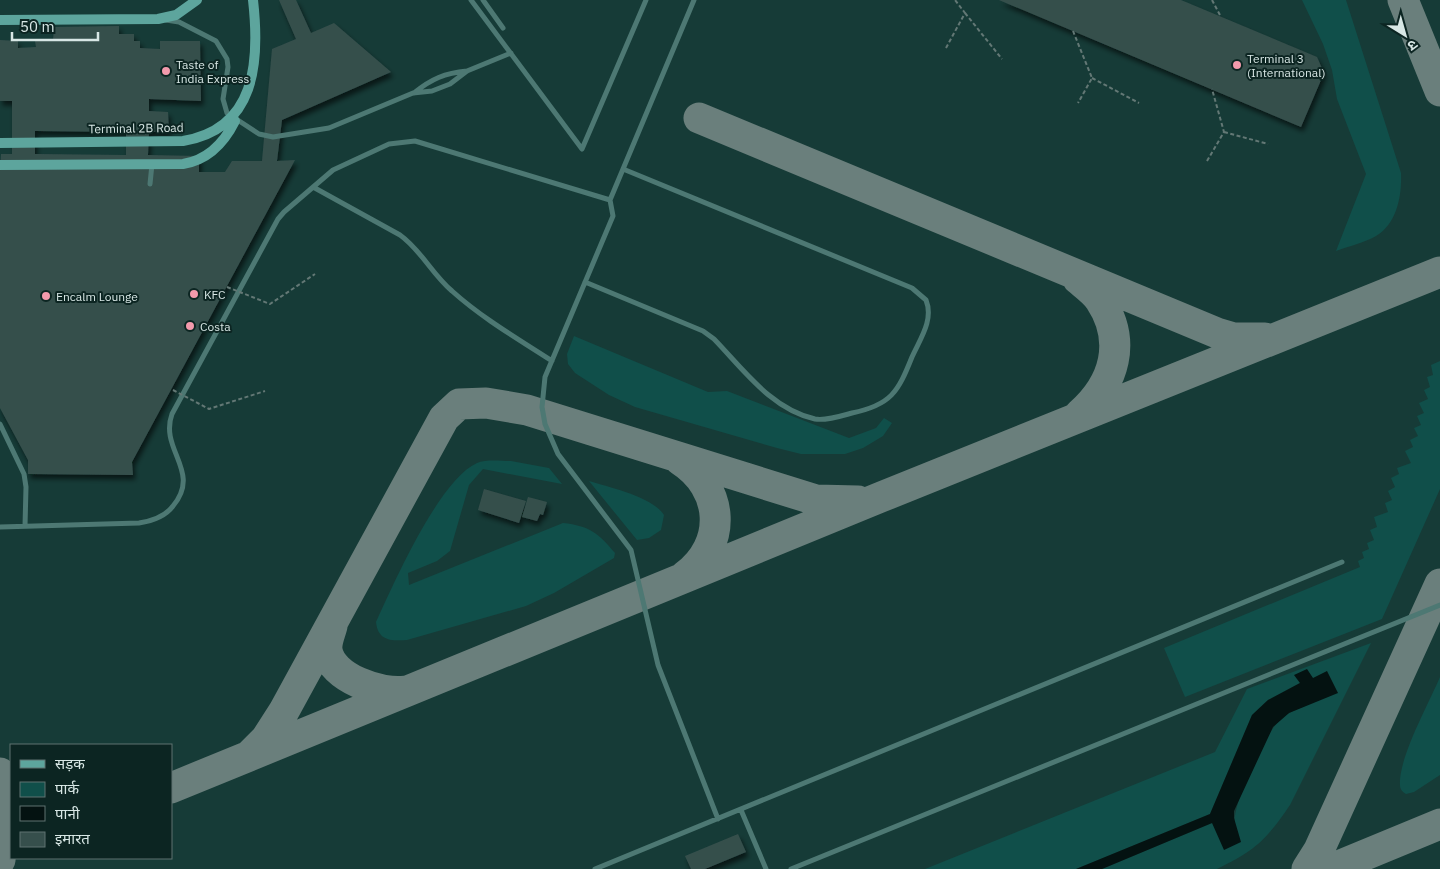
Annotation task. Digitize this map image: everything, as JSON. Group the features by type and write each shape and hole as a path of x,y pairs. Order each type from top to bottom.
{"main road":[{"path":"0,20 158,19 176,15 197,0"},
{"name":"Terminal 2B Road","path":"0,143 183,141 210,134 223,126 242,106 246,96 254,57 255,26 253,0"},
{"path":"0,165 183,164 201,159 215,149 231,128 242,106"}],"lane":[{"path":"471,0 582,149 646,0"},
{"path":"483,0 503,28"},
{"path":"694,0 610,200 613,216 542,390 545,424 558,454 631,550 660,674 718,819"},
{"path":"158,19 179,22 209,36 222,48 228,67 223,100 224,108 227,113 259,134 272,137 329,128 413,93 441,88 467,71 511,53"},
{"path":"413,93 428,81 447,73 467,71"},
{"path":"0,527 139,523 155,520 171,509 181,494 184,476 168,434 172,414 278,219 333,170 389,144 415,141 610,200"},
{"path":"150,184 152,164"},
{"path":"585,282 703,332 714,339 780,405 815,419 825,419 867,410 888,399 901,384 929,317 926,300 912,288 623,169"},
{"path":"313,187 410,242 439,279 465,302 552,362"},
{"path":"0,424 24,474 26,487 25,526"},
{"path":"595,869 1342,562"},
{"path":"791,869 1440,604"},
{"path":"741,810 766,869"}],"path":[{"path":"955,0 1002,59"},
{"path":"1212,0 1221,17"},
{"path":"946,48 965,13"},
{"path":"1073,31 1092,78 1139,103"},
{"path":"1078,103 1092,78"},
{"path":"1207,161 1224,132 1212,89"},
{"path":"1224,132 1268,144"},
{"path":"227,287 270,304 315,274"},
{"path":"173,390 209,409 265,391"}],"shaded area":[{"path":"0,0 1440,0 1440,869 0,869"}],"green space":[{"path":"1302,0 1346,0 1401,173 1397,208 1389,224 1376,236 1336,251 1366,174 1337,99 1332,70 1323,44"},
{"path":"574,336 708,392 727,391 849,438 876,428 884,418 892,423 883,436 863,448 845,454 801,454 777,448 635,407 609,395 575,373 568,364 567,354"},
{"path":"1440,361 1440,489 1382,619 1185,697 1164,648 1360,567 1358,561 1364,558 1362,552 1369,549 1367,543 1374,540 1370,530 1377,527 1374,517 1388,512 1385,503 1392,500 1388,491 1395,487 1391,478 1399,474 1397,468 1411,463 1405,451 1413,447 1410,440 1418,436 1414,428 1421,425 1417,416 1424,413 1419,403 1428,399 1424,390 1430,387 1427,377 1433,375 1431,365"},
{"path":"511,461 549,468 562,484 483,469 469,485 450,551 437,561 408,573 409,585 563,523 580,526 593,532 604,540 615,553 614,558 554,593 526,606 407,640 391,640 382,636 379,633 376,622 406,559 433,510 462,473 477,463"},
{"path":"589,481 619,490 650,503 664,515 661,530 649,538 637,540"},
{"path":"1371,643 1290,805 1267,836 1251,850 1217,869 1102,869 1212,823 1235,824 1235,815 1243,788 1265,741 1281,719 1290,712 1305,706 1313,678 1295,675 1300,683 1268,700 1252,715 1210,814 1076,869 925,869 1215,752 1247,689"},
{"path":"1440,677 1440,775 1414,792 1406,794 1401,790 1400,785 1404,761 1415,731"}],"water":[{"path":"1307,669 1313,678 1327,671 1338,693 1289,713 1273,727 1234,811 1234,818 1241,842 1224,850 1212,823 1102,869 1076,869 1210,814 1252,715 1268,700 1300,683 1294,675"}],"building":[{"path":"279,0 296,0 311,33 334,23 391,72 282,120 277,161 295,160 132,462 133,475 28,474 28,460 0,408 0,171 1,154 12,154 12,101 0,101 0,40 18,41 18,48 36,47 35,41 53,41 54,27 119,26 119,34 134,34 134,41 140,41 140,48 160,49 160,41 200,41 201,101 149,99 149,111 168,112 169,132 149,132 148,155 199,156 199,172 225,172 232,161 262,161 272,49 296,39","holes":["35,131 126,132 126,155 35,154"]},
{"name":"Terminal 3 (International)","path":"999,0 1181,0 1317,57 1324,73 1301,127"},
{"path":"484,489 526,501 519,523 478,510"},
{"path":"528,497 547,502 543,515 540,514 537,521 522,517"},
{"path":"738,834 746,852 705,869 691,869 685,856"}],"taxiway":[{"path":"1403,0 1440,91"},
{"path":"699,118 1217,333 1234,338 1265,338"},
{"path":"172,788 881,497 1440,272"},
{"path":"1078,279 1093,291 1100,300 1108,315 1115,346 1109,375 1102,389 1080,414"},
{"path":"249,756 266,739 284,711 444,418 459,404 486,403 527,410 816,500 858,501"},
{"path":"680,460 695,472 705,485 712,501 715,516 714,533 709,548 699,563 685,576"},
{"path":"1307,869 1319,850 1440,584"},
{"path":"332,626 327,650 331,660 338,669 347,676 371,687 396,692 406,691"},
{"path":"0,773 6,799 0,860"},
{"path":"1331,869 1440,824"}],"place":[{"name":"Terminal 3 (International)","path":"1237,65"},
{"name":"Taste of India Express","path":"166,71"},
{"name":"KFC","path":"194,294"},
{"name":"Encalm Lounge","path":"46,296"},
{"name":"Costa","path":"190,326"}]}
